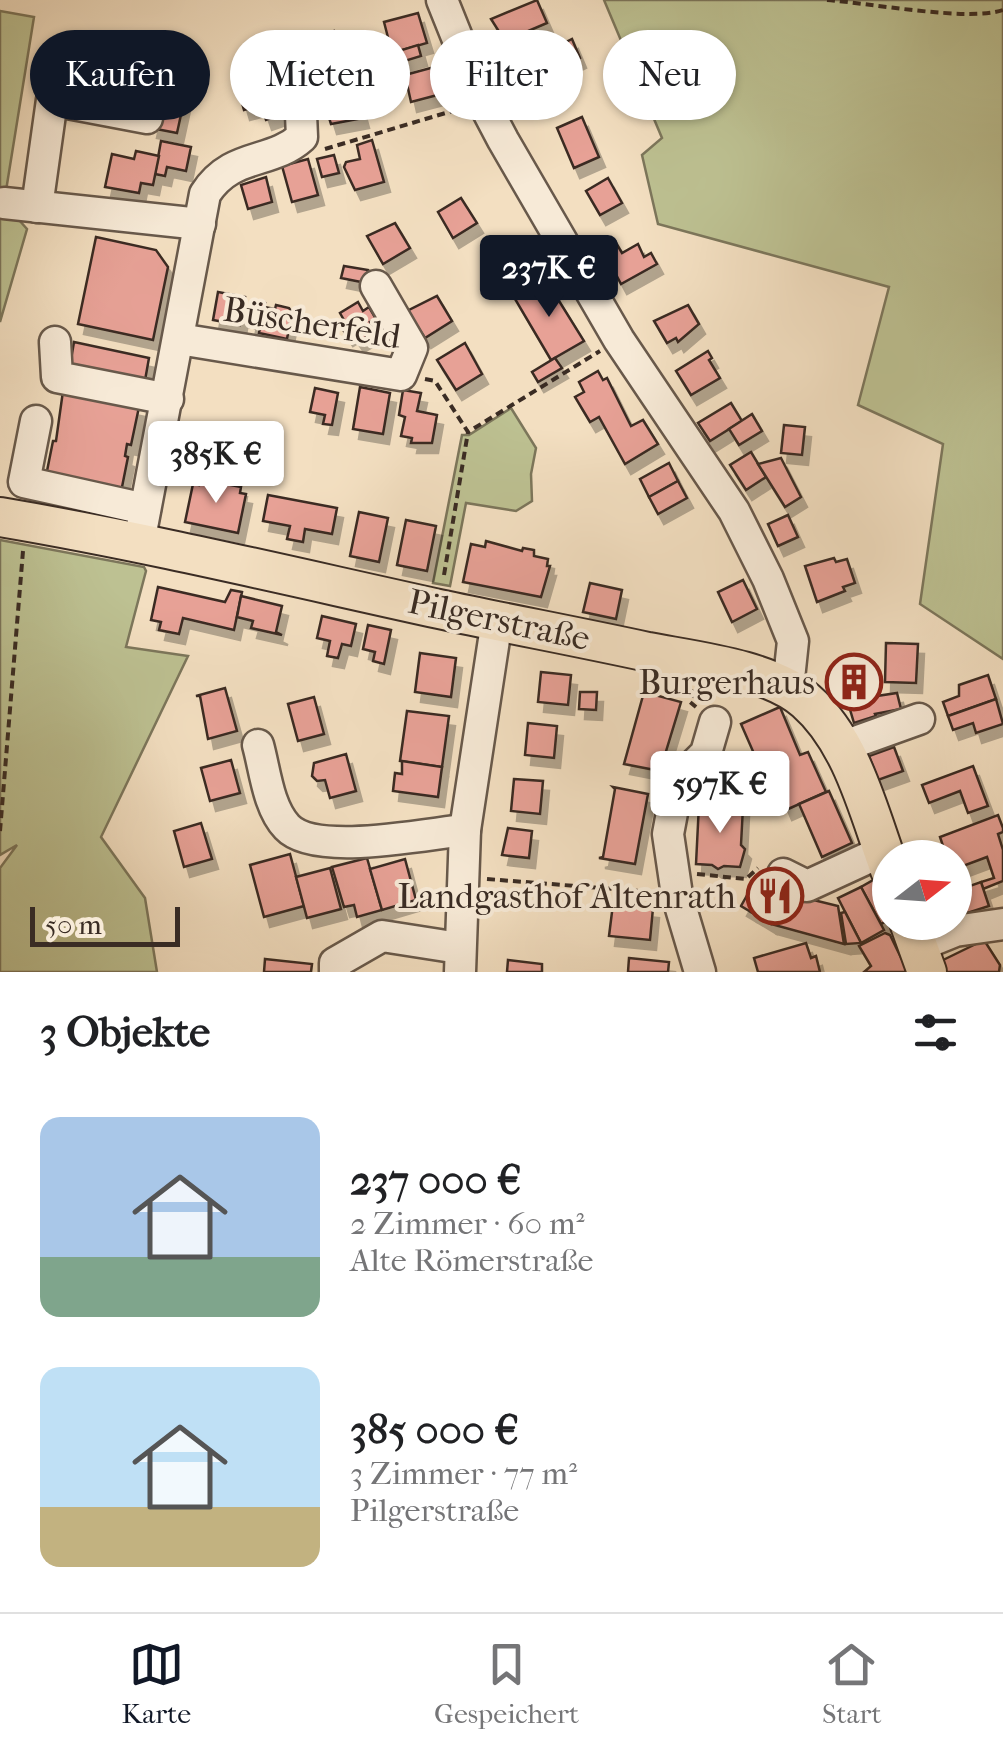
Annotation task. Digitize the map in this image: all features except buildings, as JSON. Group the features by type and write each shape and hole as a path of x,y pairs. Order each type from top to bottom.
{"main road":[{"name":"Pilgerstraße","path":"12,529 142,526 498,620 702,663 788,688 822,717 841,747 878,840"}],"street":[{"path":"442,0 483,102 619,340 734,511 768,578 793,640 788,688"},
{"path":"37,207 49,120"},
{"path":"36,421 24,482 142,526 205,194 215,178 244,161 290,148 302,136 301,120"},
{"path":"4,203 200,224"},
{"path":"376,286 412,348 401,375"},
{"name":"Büscherfeld","path":"179,340 401,375"},
{"path":"56,342 57,377 168,399"},
{"path":"334,972 335,963 382,936 459,960 464,830 498,620"},
{"path":"841,747 919,718"},
{"path":"700,972 676,894 668,834 678,781 706,753 715,722"},
{"path":"258,745 276,810 287,828 302,838 327,843 464,830"},
{"path":"783,874 807,886 872,865"},
{"path":"920,956 955,931 1003,924"}],"path":[{"path":"828,0 942,12 1003,10"},
{"path":"302,136 322,149 430,117"},
{"path":"444,575 468,432 619,340"},
{"name":"Büscherfeld","path":"401,375 435,381 468,432"},
{"path":"0,830 12,529"},
{"path":"702,663 690,702 715,722"},
{"path":"708,876 746,878 764,863 783,874"},
{"path":"499,880 634,890"}],"green space":[{"path":"604,0 1003,0 1003,659 920,604 943,444 858,405 889,287 658,224 642,155 662,138 654,120 736,120 736,30 617,30"},
{"path":"0,11 34,17 4,203 27,229 0,322"},
{"path":"511,408 536,448 531,474 532,501 516,511 466,503 450,586 433,583 462,435 469,435"},
{"path":"0,540 144,567 126,647 188,656 101,837 145,898 157,972 0,972 0,868 17,845 0,855"}],"place":[{"name":"Burgerhaus","path":"854,682"},
{"name":"Landgasthof Altenrath","path":"775,896"}]}
